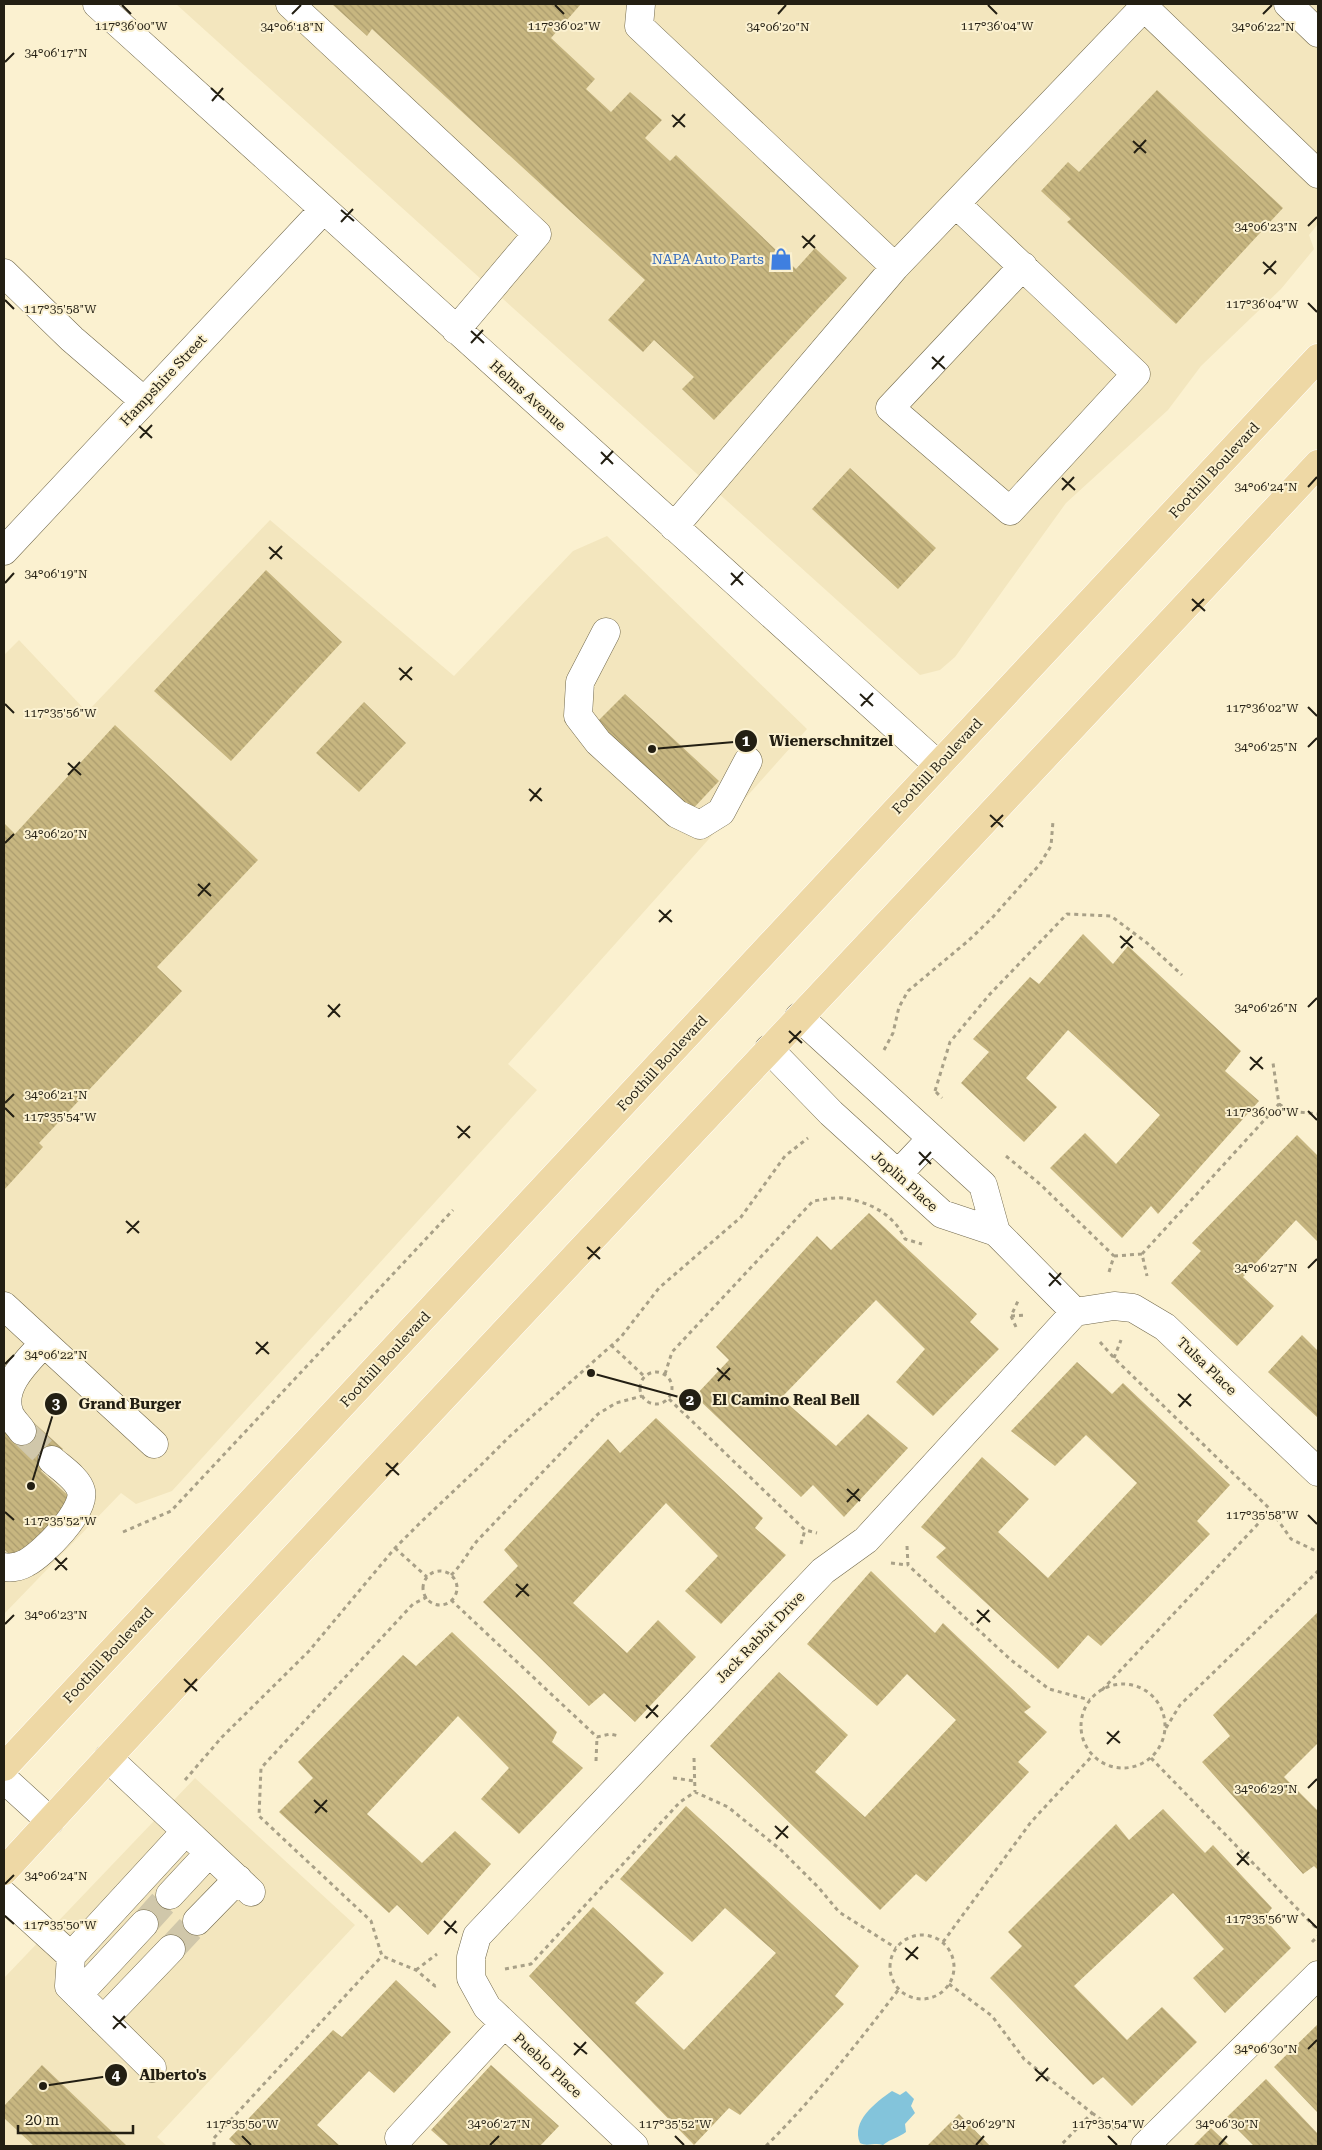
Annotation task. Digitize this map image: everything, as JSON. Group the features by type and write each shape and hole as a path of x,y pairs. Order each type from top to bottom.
{"main road":[{"name":"Foothill Boulevard","path":"4,1767 1318,358"},
{"path":"4,1871 769,1049 1318,464"}],"street":[{"name":"Helms Avenue","path":"97,4 938,765"},
{"path":"290,4 537,234 456,330"},
{"path":"641,4 639,26 896,267"},
{"path":"1288,4 1318,33"},
{"path":"674,527 896,267 1146,5 1318,174"},
{"path":"956,204 1023,266 1136,374 1010,511 890,408 1023,266"},
{"name":"Hampshire Street","path":"4,551 323,210"},
{"path":"4,273 72,339 144,401"},
{"path":"606,632 580,682 578,716 598,742 677,814 700,825 721,812 748,761"},
{"path":"799,1018 982,1185 996,1232"},
{"name":"Joplin Place","path":"769,1049 831,1113 942,1214 996,1232 1075,1312"},
{"path":"898,1174 931,1139"},
{"path":"4,1306 154,1444"},
{"name":"Tulsa Place","path":"1075,1312 1114,1306 1133,1308 1165,1326 1318,1472"},
{"name":"Jack Rabbit Drive","path":"471,1978 471,1957 477,1936 823,1571 866,1540 1075,1312"},
{"path":"22,1431 9,1413 6,1398 9,1387 17,1373 44,1343"},
{"path":"4,1567 11,1568 26,1563 33,1558 75,1516 80,1503 81,1491 75,1480 52,1460"},
{"path":"108,1758 244,1885 197,1921"},
{"path":"4,1779 50,1821"},
{"path":"152,2068 69,1986 71,1956 186,1831"},
{"path":"170,1895 210,1853"},
{"path":"4,1895 71,1956"},
{"path":"78,1995 144,1924"},
{"path":"103,2020 171,1949"},
{"path":"1145,2146 1318,1975"},
{"name":"Pueblo Place","path":"471,1978 488,2008 634,2146"},
{"path":"400,2138 504,2024"}],"path":[{"path":"862,1077 882,1055 893,1034 899,1007 908,990 968,941 992,918 1040,864 1051,846 1053,821"},
{"path":"936,1092 950,1042 990,994 1067,914 1111,916 1147,943 1182,975"},
{"path":"1273,1063 1279,1104 1289,1111 1318,1114"},
{"path":"930,1090 936,1092 942,1099"},
{"path":"1142,1254 1279,1104"},
{"path":"185,1780 222,1737 310,1651 395,1548 510,1436 621,1337 658,1288 740,1217 785,1156 812,1135 831,1113"},
{"path":"1005,1155 1041,1185 1114,1256 1108,1274 1075,1312 1114,1358 1271,1510 1291,1539 1318,1552"},
{"path":"665,1374 672,1352 813,1201 842,1198 875,1206 901,1229 905,1239 932,1246"},
{"path":"123,1532 171,1511 453,1210"},
{"path":"1018,1333 1011,1316 1020,1296"},
{"path":"1114,1358 1124,1332"},
{"path":"611,1346 645,1377"},
{"path":"654,1372 665,1374 672,1382 672,1394 668,1399 655,1404 649,1403 642,1396 640,1386 645,1377 654,1372"},
{"path":"451,1575 460,1567 466,1555 477,1541 598,1414 616,1404 642,1396"},
{"path":"668,1399 805,1530 825,1534"},
{"path":"1271,1510 1102,1690 1090,1700 1083,1711 1081,1735 1092,1756 1103,1764 1115,1768 1128,1769 1140,1765 1151,1758 1159,1749 1165,1729 1180,1705 1318,1571"},
{"path":"800,1548 805,1530"},
{"path":"907,1539 908,1565 1011,1660 1049,1689 1090,1700"},
{"path":"395,1548 427,1577"},
{"path":"436,1571 446,1572 451,1575 457,1584 455,1596 451,1600 447,1603 435,1604 427,1598 423,1587 427,1577 436,1571"},
{"path":"427,1598 413,1604 261,1768 259,1816 371,1922 382,1956 416,1970 435,1986 498,1970 531,1964 680,1802 695,1792"},
{"path":"451,1600 597,1737 610,1734 624,1737"},
{"path":"1102,1690 1121,1684 1135,1686 1148,1692 1157,1702 1163,1714 1165,1729"},
{"path":"693,1749 695,1792"},
{"path":"943,1942 1031,1822 1092,1756"},
{"path":"1151,1758 1318,1930"},
{"path":"695,1792 728,1807 781,1850 819,1888 839,1912 896,1948"},
{"path":"924,1934 943,1942 953,1957 954,1966 949,1984 943,1991 926,1999 916,1998 899,1990 894,1982 890,1965 896,1948 914,1936 924,1934"},
{"path":"214,2146 214,2138 382,1956"},
{"path":"949,1984 992,2016 1024,2059 1092,2113 1060,2146"},
{"path":"766,2146 810,2101 899,1990"}],"shaded area":[{"path":"176,4 1318,4 1318,224 1309,235 1314,249 1281,289 1201,366 1168,410 1066,503 955,657 940,670 920,675"},
{"path":"270,520 454,676 573,551 607,536 807,729 508,1064 537,1090 172,1491 136,1504 121,1493 4,1614 4,655 19,640 87,712"},
{"path":"195,1778 355,1925 157,2137 167,2146 4,2146 4,1978"}],"water":[{"path":"892,2091 900,2095 906,2091 914,2099 911,2106 915,2113 905,2124 906,2132 883,2145 865,2145 860,2143 859,2127 866,2113"}],"building":[{"path":"332,4 581,4 551,38 595,79 586,89 611,112 630,92 662,120 645,138 670,161 676,155 796,269 815,248 847,278 714,420 682,389 694,377 654,340 643,352 608,320 645,280 372,29 367,36"},
{"path":"1157,90 1283,208 1176,324 1067,222 1071,219 1041,191 1068,162 1079,172"},
{"path":"850,468 936,548 898,589 812,509"},
{"path":"266,570 342,642 231,761 154,691"},
{"path":"625,694 719,781 689,813 595,724"},
{"path":"364,702 406,743 359,792 316,753"},
{"path":"115,725 258,860 157,967 182,991 39,1143 43,1147 4,1190 4,823 15,834"},
{"path":"1083,934 1113,964 1128,946 1241,1051 1225,1071 1259,1101 1158,1214 1151,1206 1122,1238 1050,1168 1085,1133 1116,1164 1160,1115 1068,1030 1026,1078 1057,1107 1024,1142 961,1083 989,1052 973,1039 1030,977 1039,984"},
{"path":"1297,1135 1318,1156 1318,1242 1296,1220 1243,1277 1274,1306 1237,1346 1171,1283 1201,1251 1192,1243"},
{"path":"869,1213 977,1314 970,1322 999,1349 933,1416 896,1382 925,1349 876,1300 781,1398 836,1446 868,1414 908,1448 844,1517 813,1485 801,1497 695,1396 729,1360 716,1347 817,1236 831,1250"},
{"path":"1302,1335 1318,1351 1318,1418 1268,1372"},
{"path":"1077,1362 1112,1394 1123,1383 1230,1485 1197,1521 1210,1534 1101,1646 1088,1635 1058,1669 936,1557 946,1548 921,1527 982,1457 1029,1499 998,1532 1048,1578 1137,1483 1086,1435 1055,1466 1011,1431"},
{"path":"656,1418 763,1518 755,1528 786,1555 721,1624 685,1591 718,1556 666,1503 573,1603 627,1653 658,1620 696,1657 635,1722 604,1693 589,1706 483,1602 518,1566 504,1550 608,1439 620,1453"},
{"path":"32,1421 63,1449 41,1471 73,1500 17,1562 4,1549 4,1431 14,1440"},
{"path":"871,1571 935,1633 943,1623 1031,1707 1024,1712 1047,1732 1018,1762 1029,1772 926,1882 916,1874 880,1910 710,1746 779,1672 848,1735 815,1772 865,1817 956,1720 907,1674 877,1706 807,1644"},
{"path":"1318,1612 1318,1743 1284,1777 1318,1811 1318,1870 1314,1866 1303,1874 1202,1762 1230,1736 1213,1715"},
{"path":"452,1632 557,1732 552,1742 583,1768 519,1834 481,1799 509,1768 458,1716 367,1814 422,1863 455,1831 491,1864 428,1935 397,1905 389,1913 279,1812 313,1778 298,1762 403,1655 416,1666"},
{"path":"686,1806 859,1966 835,1996 844,2004 740,2115 729,2108 694,2145 529,1976 593,1907 664,1973 635,2003 684,2050 776,1953 725,1908 692,1942 620,1879"},
{"path":"1163,1809 1205,1853 1213,1845 1272,1908 1264,1918 1291,1948 1225,2013 1193,1978 1224,1949 1173,1893 1074,1986 1127,2040 1162,2007 1197,2042 1132,2106 1103,2077 1093,2085 990,1978 1022,1946 1008,1932 1116,1824 1129,1840"},
{"path":"396,1980 451,2032 394,2093 369,2071 317,2125 340,2146 237,2146 229,2139 333,2030 342,2037"},
{"path":"1318,2024 1318,2113 1274,2067"},
{"path":"42,2065 127,2146 34,2146 4,2118 4,2106"},
{"path":"491,2065 559,2126 540,2146 449,2146 431,2130"},
{"path":"1266,2079 1318,2134 1318,2146 1254,2146 1226,2118"},
{"path":"959,2114 990,2146 927,2146"},
{"path":"1211,2128 1230,2146 1193,2146"}],"tunnel":[{"path":"22,1431 52,1460"},
{"path":"144,1924 170,1895"},
{"path":"171,1949 197,1921"}],"place":[{"name":"NAPA Auto Parts","path":"781,259"},
{"name":"Wienerschnitzel","path":"652,749"},
{"name":"El Camino Real Bell","path":"591,1373"},
{"name":"Grand Burger","path":"31,1486"},
{"name":"Alberto's","path":"43,2086"}]}
